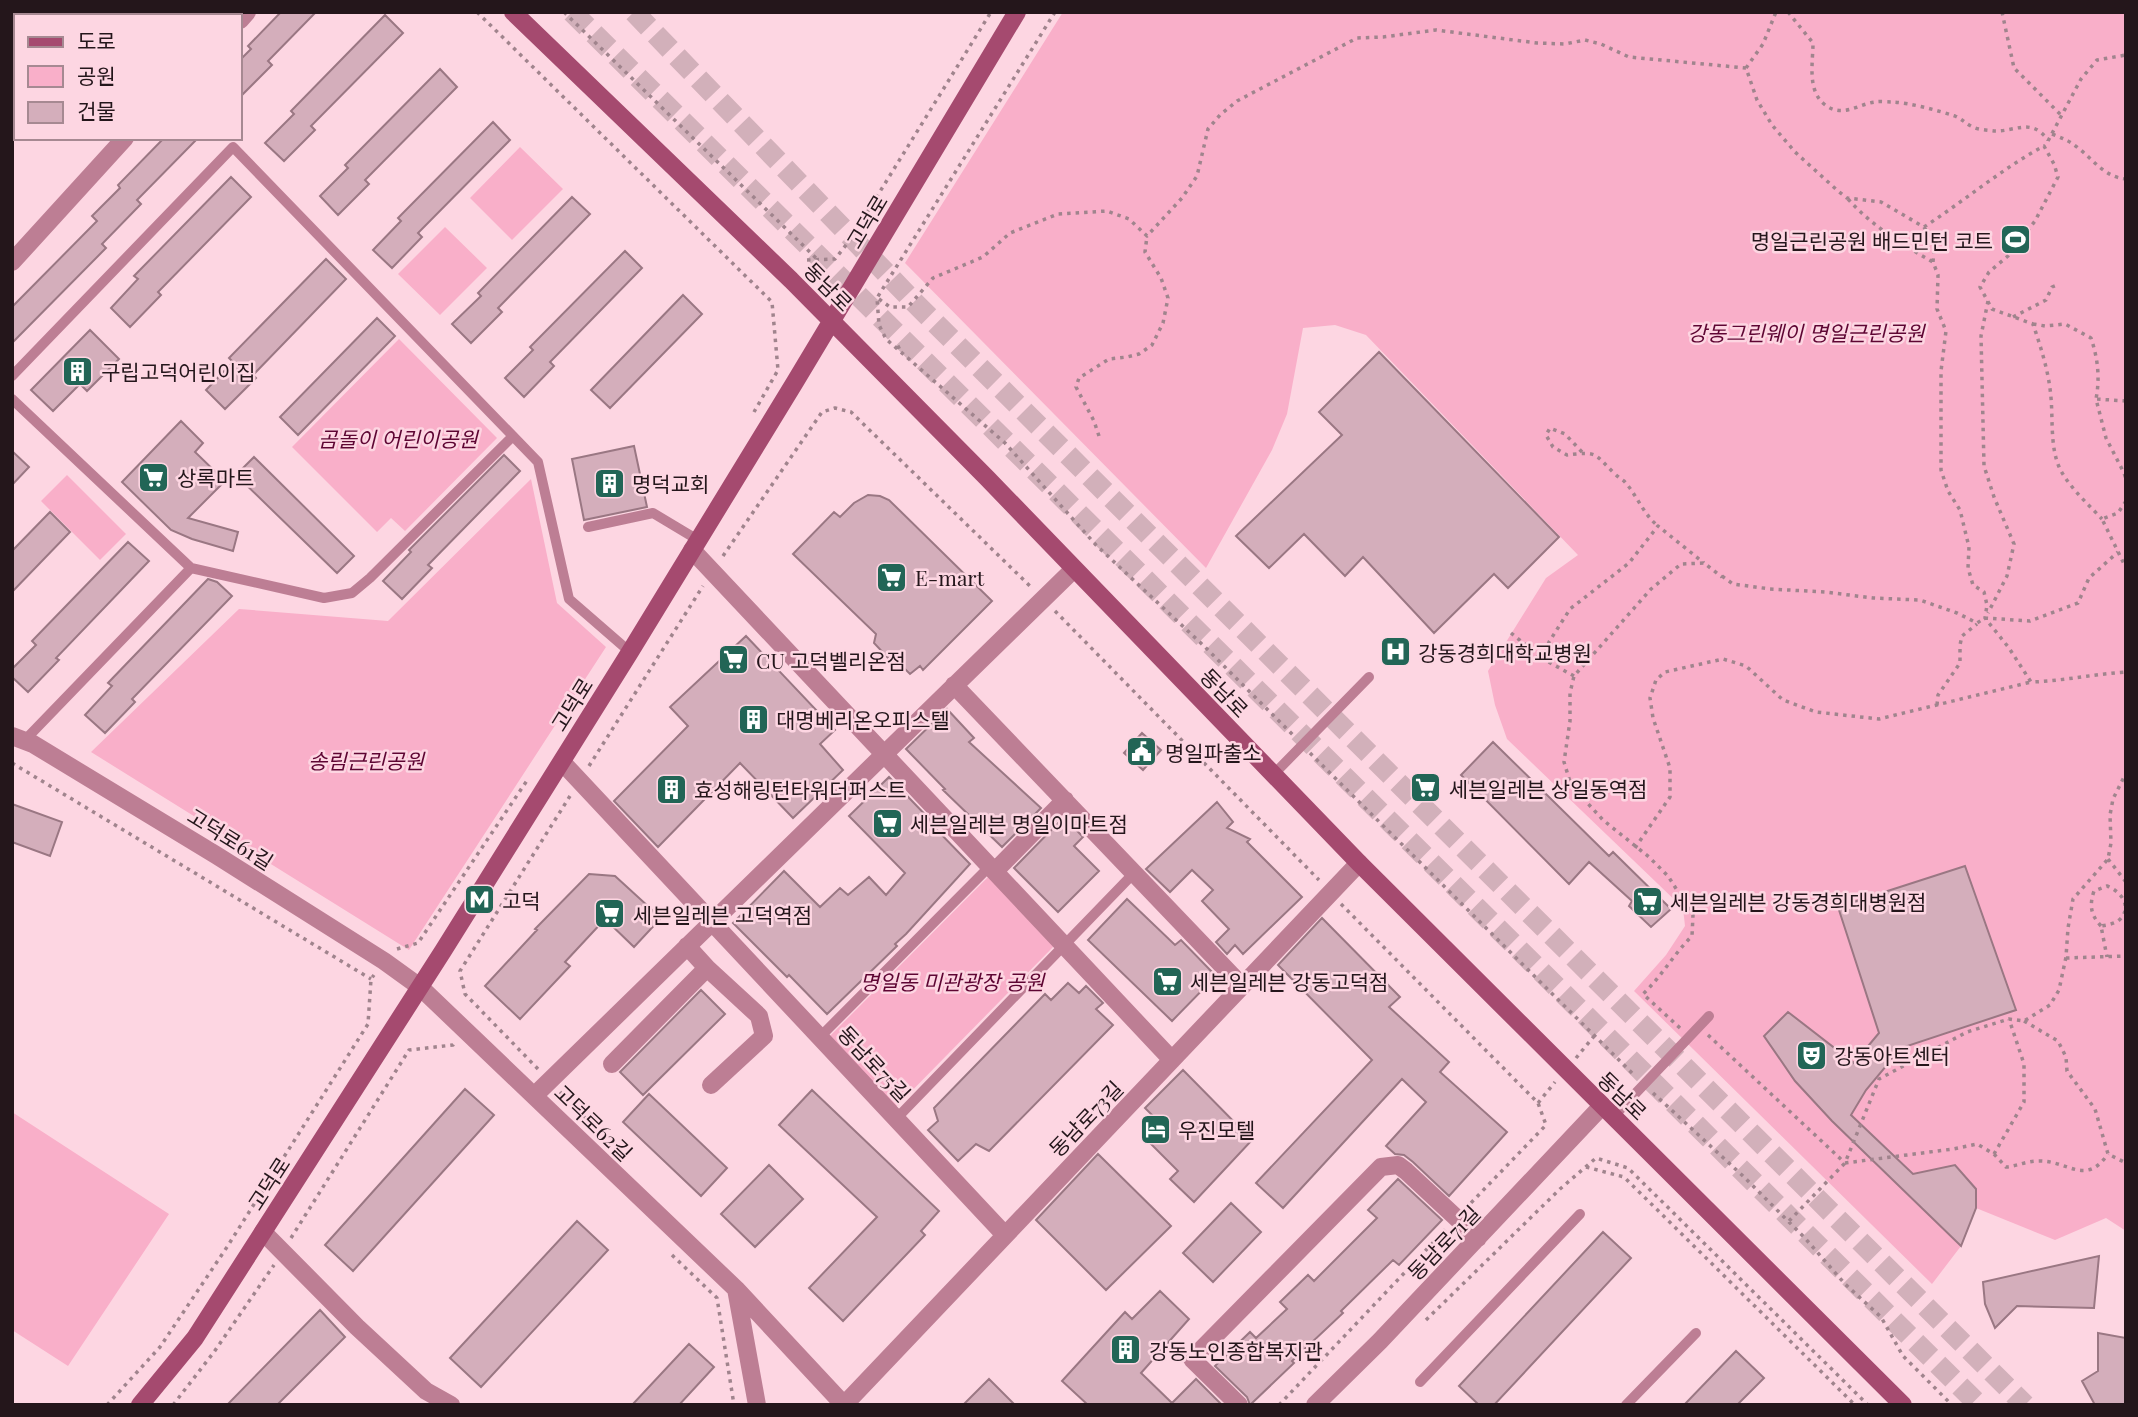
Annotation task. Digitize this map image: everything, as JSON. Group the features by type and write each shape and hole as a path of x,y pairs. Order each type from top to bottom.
{"main road":[{"name":"동남로","path":"513,12 831,321 987,478 1359,863 1903,1405"},
{"name":"고덕로","path":"140,1405 195,1339 562,762 1017,12"}],"street":[{"path":"12,262 123,140"},
{"path":"695,545 712,571 1172,1060"},
{"path":"534,1096 1074,569"},
{"path":"954,685 1242,986"},
{"name":"고덕로61길","path":"18,739 85,775 216,855 384,961 420,987"},
{"name":"동남로75길","path":"562,762 1005,1235"},
{"path":"992,868 1065,800"},
{"name":"동남로73길","path":"844,1405 1359,863"},
{"path":"687,946 759,1016 764,1036 711,1085"},
{"path":"612,1064 707,968"},
{"name":"고덕로62길","path":"420,987 736,1289 844,1405"},
{"name":"동남로71길","path":"1315,1405 1380,1342 1478,1238 1607,1112"},
{"path":"1239,1405 1192,1359 1381,1167 1398,1165 1478,1238"},
{"path":"263,1232 416,1382 451,1405"},
{"path":"736,1289 757,1405"}],"lane":[{"path":"12,376 233,147 538,462 569,599 631,652"},
{"path":"12,399 191,568 324,598 352,593 370,578 513,436"},
{"path":"588,527 653,513 695,545"},
{"path":"18,739 191,568"},
{"path":"1273,775 1369,677"},
{"path":"820,1037 992,868"},
{"path":"896,1119 1134,873"},
{"path":"1607,1112 1643,1085 1709,1016"},
{"path":"1420,1382 1580,1214"},
{"path":"1626,1405 1696,1333"}],"path":[{"path":"477,12 772,302 778,370"},
{"path":"564,12 818,260"},
{"path":"807,260 835,260 850,240 991,12"},
{"path":"1055,12 877,298 879,325 886,339 1005,443 1096,545 1204,646 1643,1085 1743,1175 1789,1221 1845,1284 1881,1317 1903,1356 1952,1405"},
{"path":"1746,68 1763,44 1776,12"},
{"path":"1788,12 1813,43 1812,79 1818,96 1825,105 1836,110 1850,111 1875,102 1903,103 1957,117 1979,129 2035,129 2048,140"},
{"path":"2002,12 2014,68 2061,115"},
{"path":"1099,436 1076,387 1079,378 1109,359 1139,354 1152,345 1163,323 1168,298 1161,278 1145,252 1147,236 1182,198 1197,176 1208,128 1237,101 1357,38 1436,30 1537,43 1564,44 1586,40 1629,57 1746,68"},
{"path":"1924,228 2023,157 2044,146 2081,79 2097,61 2126,55"},
{"path":"1746,68 1757,100 1772,125 1795,152 1861,213 1885,232 1933,262"},
{"path":"2052,134 2081,150 2092,162 2115,178 2126,179"},
{"path":"2044,146 2058,177 2035,220 1980,287 1992,309 2033,324 2066,324 2091,338 2097,357 2099,383 2096,400 2106,438 2126,479"},
{"path":"1847,198 1881,202 1924,228 1934,249 1933,262 1938,275 1937,309 1946,331 1941,371 1941,470 1948,491 1961,510 1969,547 1968,568 1973,585 1984,592 1987,605 1985,618 2031,682"},
{"path":"877,298 890,307 908,307 933,278 983,257 1010,233 1058,214 1107,211 1129,219 1147,236"},
{"path":"2013,317 2046,300 2055,286 2054,294"},
{"path":"1937,705 1938,695 1960,663 1959,645 1962,636 1985,618 2007,576 2014,544 1984,466 1981,336 1988,301"},
{"path":"2033,324 2047,365 2058,466 2071,487 2102,519 2126,568"},
{"path":"897,348 903,345"},
{"path":"2096,400 2126,401"},
{"path":"595,1128 464,994 460,971 712,571 822,412 835,408 851,412 1042,598 1538,1103 1546,1125 1279,1405"},
{"path":"1582,452 1564,434 1549,428 1546,435 1553,447 1567,455 1582,452 1600,457 1624,482 1649,519 1733,584 1920,600 1957,612 1977,623"},
{"path":"2102,519 2118,513 2126,501"},
{"path":"1543,659 1549,642 1570,609 1629,563 1658,526"},
{"path":"1985,618 2030,621 2078,603 2089,578 2118,552"},
{"path":"1704,563 1681,564 1651,589 1574,676 1564,762 1571,785 1603,820 1668,876 1693,915 1692,936 1643,994 1680,1028 1690,1018 1845,1163"},
{"path":"1511,633 1543,659 1574,676"},
{"path":"1635,848 1670,797 1670,768 1653,718 1650,698 1656,680 1665,672 1723,659 1746,666 1783,700 1816,712 1879,719 2031,682 2054,682 2093,674 2126,672"},
{"path":"12,763 371,979 368,1024 227,1247 160,1347 107,1405"},
{"path":"2024,1021 2050,1005 2059,990 2067,957 2073,899 2108,859 2113,799 2126,773"},
{"path":"391,951 418,943 529,777"},
{"path":"2108,859 2126,882"},
{"path":"2101,926 2115,923 2121,918 2126,906 2118,891 2106,886 2094,891 2090,905 2094,918 2101,926 2107,957"},
{"path":"2067,957 2126,956"},
{"path":"1789,1221 1845,1163 1879,1079 1968,1032 2009,1019 2024,1021 2059,1041 2066,1057 2067,1071 2095,1109 2108,1154 2126,1163"},
{"path":"1994,1154 2024,1102 2024,1064 2009,1019"},
{"path":"173,1405 214,1352 282,1253 409,1050 453,1045"},
{"path":"1845,1163 1977,1144 1994,1154 2006,1167 2040,1161 2052,1162 2079,1172 2100,1166 2108,1154"},
{"path":"1422,1325 1560,1189 1596,1158 1628,1168 1868,1405"},
{"path":"1586,1167 1623,1177 1855,1405"},
{"path":"674,1257 717,1298 734,1405"}],"green space":[{"name":"강동그린웨이 명일근린공원","path":"1063,12 2126,12 2126,1231 2106,1218 2055,1240 1976,1208 1961,1246 1932,1284 1634,991 1666,955 1685,926 1683,908 1507,739 1495,705 1488,671 1546,578 1578,555 1366,335 1335,325 1303,328 1287,414 1272,450 1206,568 905,263"},
{"path":"520,147 563,189 512,240 470,198"},
{"path":"445,227 487,268 440,315 398,274"},
{"name":"곰돌이 어린이공원","path":"399,339 497,438 405,531 391,518 377,532 292,447"},
{"path":"67,475 126,534 100,560 41,501"},
{"name":"송림근린공원","path":"531,479 557,603 606,647 409,950 91,752 239,609 388,621"},
{"name":"명일동 미관광장 공원","path":"989,876 1055,945 895,1108 828,1038"},
{"path":"12,1112 169,1214 68,1366 12,1330"}],"building":[{"path":"281,12 316,12 268,61 272,65 242,95 242,58 251,49 248,46"},
{"path":"385,15 403,33 311,126 315,130 284,161 265,143 294,114 291,111"},
{"path":"440,69 457,87 365,180 369,184 338,215 320,196 348,168 345,165"},
{"path":"493,122 510,140 418,233 422,237 392,268 373,250 401,221 398,218"},
{"path":"162,140 196,140 137,200 141,204 102,244 106,248 12,343 12,307 97,221 92,216 120,188 118,185"},
{"path":"231,177 251,197 158,292 161,295 130,327 111,308 138,279 134,276"},
{"path":"572,197 590,214 498,308 502,312 471,343 452,324 481,296 478,293"},
{"path":"625,251 642,268 550,362 554,366 524,397 505,378 533,350 530,347"},
{"path":"326,259 346,279 253,375 256,378 225,409 206,390 233,362 229,358"},
{"path":"683,295 702,314 610,408 591,390"},
{"path":"377,318 395,336 298,435 280,417"},
{"name":"구립고덕어린이집","path":"90,330 119,359 87,391 80,384 53,411 31,390"},
{"name":"강동경희대학교병원","path":"1379,352 1559,537 1508,588 1494,574 1434,633 1363,557 1345,576 1304,534 1269,568 1236,536 1342,435 1319,412"},
{"path":"181,421 203,443 195,452 225,481 188,518 238,532 233,551 171,530 122,482"},
{"name":"명덕교회","path":"634,446 647,507 584,520 572,459"},
{"path":"12,451 29,467 12,485"},
{"path":"504,455 520,471 428,565 432,568 402,599 383,581 411,552 409,550"},
{"path":"254,457 354,556 337,573 236,475"},
{"name":"E-mart","path":"868,495 889,500 992,601 923,670 920,666 910,674 893,657 888,658 874,643 876,634 793,554 834,512 840,517 854,503"},
{"path":"50,512 70,532 12,592 12,551"},
{"path":"128,542 149,561 56,658 59,660 28,692 12,677 12,669 36,645 32,641"},
{"path":"208,579 217,582 232,596 132,699 135,702 105,733 85,715 112,686 108,683"},
{"name":"대명베리온오피스텔","path":"746,636 835,730 820,744 843,770 793,818 740,763 658,847 614,801 688,726 670,707"},
{"path":"947,709 974,738 969,742 1041,808 1002,847 943,790 945,789 906,749"},
{"name":"명일파출소","path":"1142,733 1161,750 1143,770 1124,753"},
{"path":"1493,742 1609,856 1613,852 1671,909 1651,927 1629,906 1632,901 1589,862 1569,884 1461,775"},
{"path":"889,777 970,864 895,944 897,946 827,1014 733,923 784,871 820,907 840,888 848,895 869,877 886,895 905,873 849,816"},
{"path":"1217,802 1233,822 1227,828 1250,839 1247,842 1302,897 1243,954 1235,945 1227,954 1216,942 1229,929 1202,901 1213,890 1192,870 1170,892 1146,869"},
{"path":"12,804 62,822 50,856 12,842"},
{"path":"1064,817 1083,837 1074,846 1099,871 1058,912 1014,868"},
{"name":"강동아트센터","path":"1965,866 2016,1010 1901,1048 1866,1090 1851,1115 1913,1174 1955,1165 1976,1189 1976,1208 1961,1246 1832,1121 1795,1081 1764,1036 1788,1012 1854,1063 1879,1033 1838,907"},
{"path":"589,874 615,876 661,918 634,947 605,919 565,962 570,966 520,1019 485,986 537,930 535,929"},
{"path":"1127,899 1175,945 1181,940 1216,976 1172,1021 1088,940"},
{"path":"1322,918 1400,997 1389,1007 1449,1062 1440,1072 1507,1132 1449,1196 1413,1162 1404,1155 1395,1154 1386,1146 1426,1102 1402,1079 1283,1208 1256,1183 1372,1060 1278,965"},
{"path":"1068,983 1079,993 1086,986 1103,1003 1096,1009 1113,1025 989,1151 976,1144 958,1161 928,1130 938,1121 934,1108 1045,994 1051,1000"},
{"path":"701,990 725,1014 643,1095 620,1072"},
{"path":"1183,1070 1252,1140 1194,1202 1170,1179 1178,1171 1148,1141 1163,1126 1145,1108"},
{"path":"465,1089 494,1115 353,1271 325,1245"},
{"path":"812,1090 939,1211 921,1231 925,1235 843,1321 809,1288 877,1217 779,1125"},
{"path":"649,1094 727,1168 701,1196 623,1122"},
{"path":"1098,1154 1171,1226 1106,1290 1036,1220"},
{"path":"769,1165 803,1199 755,1247 721,1214"},
{"path":"1398,1179 1442,1220 1399,1265 1393,1260 1250,1405 1247,1397 1215,1366 1250,1332 1256,1338 1287,1309 1280,1302 1308,1275 1314,1281 1377,1218 1368,1210"},
{"path":"1231,1203 1261,1232 1213,1282 1183,1253"},
{"path":"577,1221 608,1250 481,1387 450,1358"},
{"path":"1603,1232 1631,1258 1494,1405 1479,1405 1459,1386"},
{"path":"2099,1256 2094,1308 2017,1306 1995,1328 1985,1304 1983,1282"},
{"name":"강동노인종합복지관","path":"1160,1291 1189,1319 1141,1373 1172,1403 1196,1379 1222,1405 1088,1405 1062,1381 1125,1312 1132,1319"},
{"path":"320,1310 345,1337 277,1405 227,1405"},
{"path":"2098,1333 2126,1338 2126,1405 2095,1405 2082,1381 2098,1371"},
{"path":"689,1344 714,1367 679,1405 632,1405"},
{"path":"1736,1351 1764,1378 1737,1405 1684,1405"},
{"path":"989,1379 1015,1405 963,1405"}],"tunnel":[{"path":"572,12 1979,1405"},
{"path":"634,12 915,303 2025,1405"}],"place":[{"name":"명일근린공원 배드민턴 코트","path":"2016,240"},
{"name":"구립고덕어린이집","path":"78,371"},
{"name":"상록마트","path":"154,477"},
{"name":"명덕교회","path":"609,483"},
{"name":"E-mart","path":"892,577"},
{"name":"강동경희대학교병원","path":"1395,652"},
{"name":"CU 고덕벨리온점","path":"733,660"},
{"name":"대명베리온오피스텔","path":"753,719"},
{"name":"명일파출소","path":"1142,752"},
{"name":"세븐일레븐 상일동역점","path":"1426,788"},
{"name":"효성해링턴타워더퍼스트","path":"671,789"},
{"name":"세븐일레븐 명일이마트점","path":"887,823"},
{"name":"고덕","path":"479,900"},
{"name":"세븐일레븐 강동경희대병원점","path":"1647,901"},
{"name":"세븐일레븐 고덕역점","path":"610,914"},
{"name":"세븐일레븐 강동고덕점","path":"1167,981"},
{"name":"강동아트센터","path":"1811,1055"},
{"name":"우진모텔","path":"1155,1129"},
{"name":"강동노인종합복지관","path":"1126,1350"}]}
